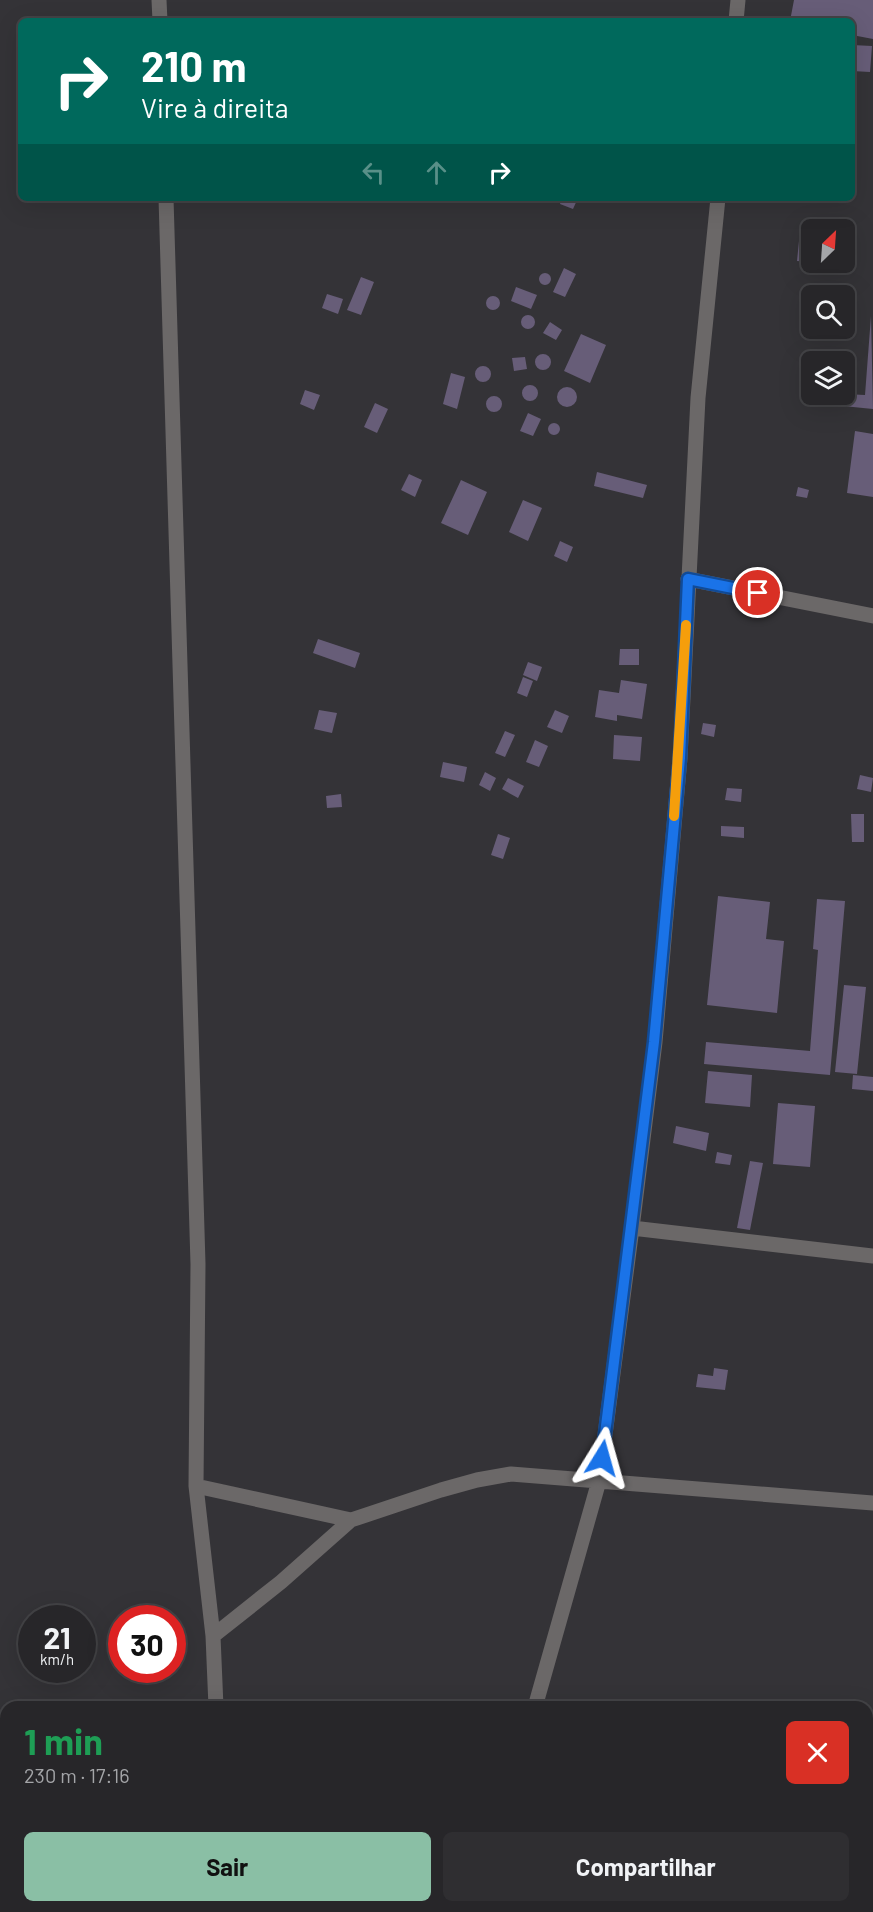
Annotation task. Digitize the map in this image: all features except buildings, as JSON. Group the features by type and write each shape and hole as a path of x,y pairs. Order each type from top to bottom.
{"street":[{"path":"159,0 160,18"},
{"path":"736,18 738,0"},
{"path":"166,201 198,1264 196,1486 213,1636 216,1701"},
{"path":"537,1701 599,1481 632,1228 654,1042 680,758 698,398 718,201"},
{"path":"688,579 873,616"},
{"path":"632,1228 873,1256"},
{"path":"213,1636 281,1582 351,1520 450,1487 511,1474 873,1503"},
{"path":"196,1486 351,1520"}],"slow traffic":[{"path":"674,816 680,758 686,625"}],"route":[{"path":"602,1458 654,1042 680,758 688,579 758,593"}]}
